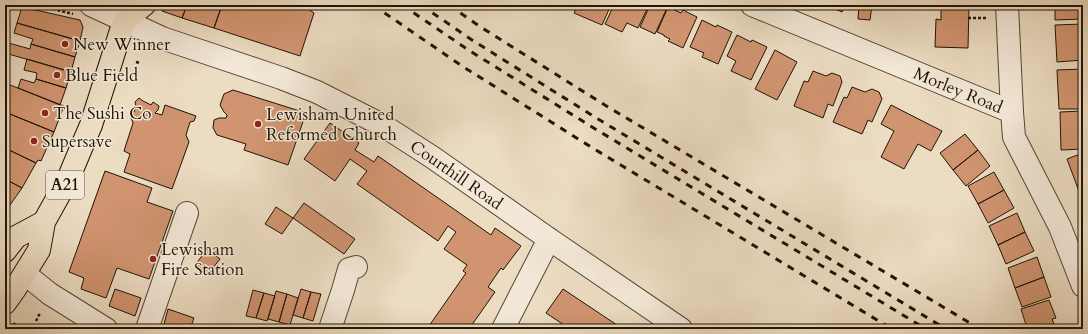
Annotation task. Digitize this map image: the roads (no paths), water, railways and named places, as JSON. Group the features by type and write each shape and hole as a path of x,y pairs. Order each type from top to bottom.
{"highway":[{"path":"120,13 144,5"},
{"name":"A21","path":"5,303 39,250 44,222 69,177 82,146 90,125 120,13"},
{"name":"A21","path":"5,251 16,237 44,222"}],"street":[{"name":"Morley Road","path":"752,5 1012,112 1014,137 1060,226 1083,286"},
{"path":"1007,5 1012,112"},
{"name":"Courthill Road","path":"84,10 120,13 162,38 281,78 317,92 351,108 384,126 432,157 681,329"},
{"path":"147,329 187,213"},
{"path":"503,329 549,239"},
{"path":"330,329 349,269 356,267"},
{"path":"25,274 50,294 106,329"}],"railway":[{"path":"373,5 462,66 591,147 892,329"},
{"path":"402,5 470,51 597,130 926,329"},
{"path":"421,5 472,40 598,119 946,329"},
{"path":"449,5 479,26 608,107 980,329"}],"place":[{"name":"New Winner","path":"65,44"},
{"name":"Blue Field","path":"57,75"},
{"name":"The Sushi Co","path":"45,113"},
{"name":"Lewisham United Reformed Church","path":"258,124"},
{"name":"Supersave","path":"34,141"},
{"name":"Lewisham Fire Station","path":"153,259"}]}
